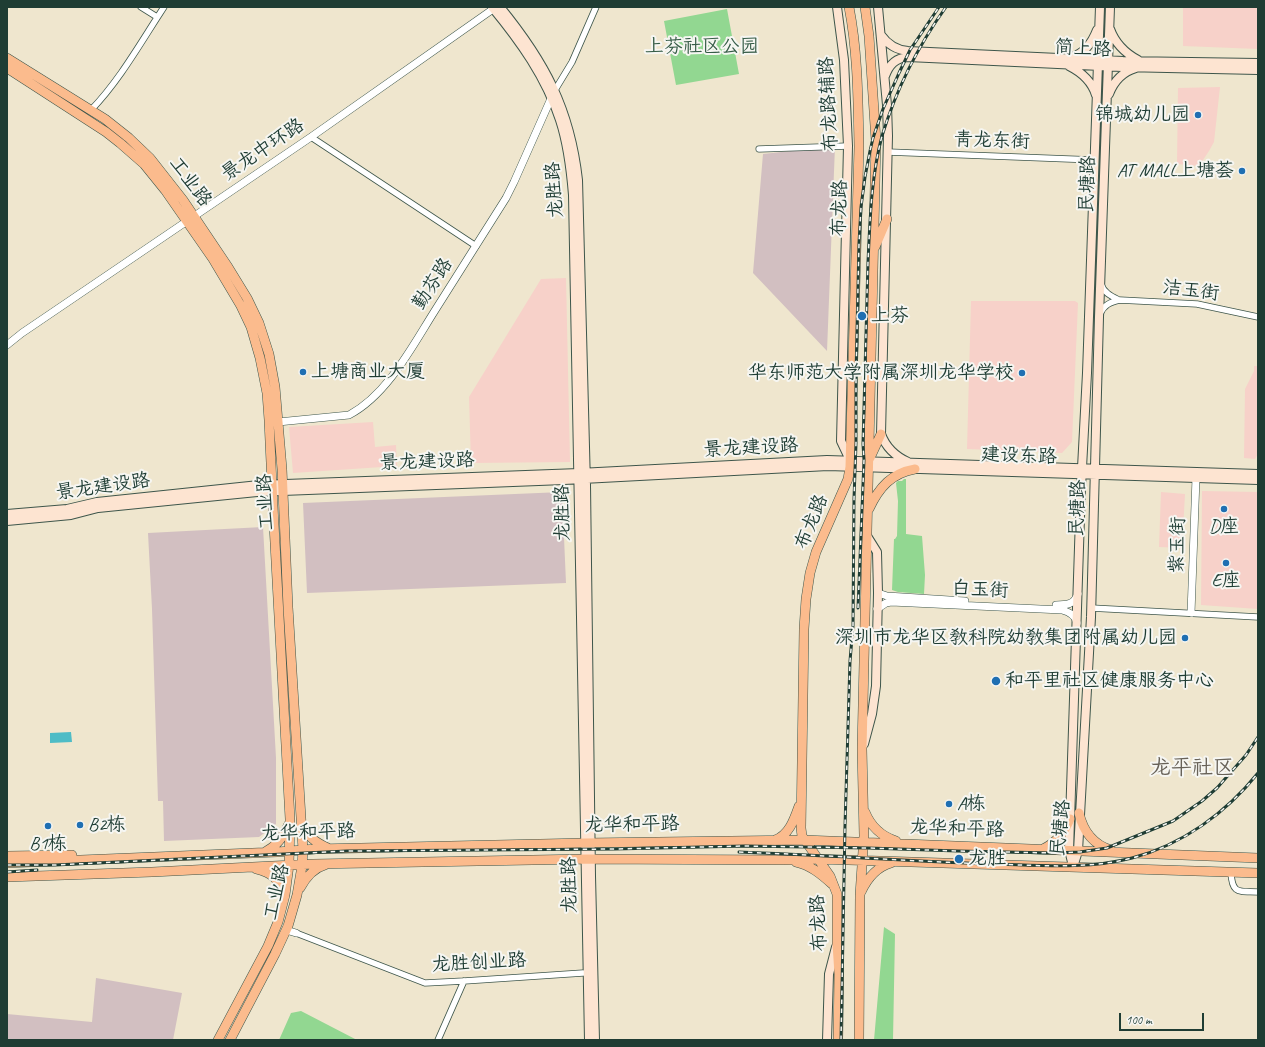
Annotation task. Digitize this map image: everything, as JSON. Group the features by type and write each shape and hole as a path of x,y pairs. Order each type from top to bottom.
{"main road":[{"name":"龙胜路","path":"495,7 528,44 553,93 569,129 579,187 588,843 585,973 589,1040"},
{"name":"布龙路辅路","path":"837,7 844,60 848,146 841,441 850,464"},
{"name":"布龙路","path":"838,1040 839,974 837,900 835,888 827,871 802,836 801,800 804,629 810,573 816,552 848,479 850,464 859,147 856,58 849,7"},
{"name":"布龙路","path":"859,1040 860,895 864,842 862,749 876,141 871,58 865,7"},
{"path":"869,464 881,434 887,219 887,105 878,7"},
{"name":"民塘路","path":"1074,850 1070,819 1100,7"},
{"name":"民塘路","path":"1073,867 1079,813 1091,608 1110,7"},
{"path":"1097,99 1094,90 1087,79 1066,61 1077,56 1086,49 1093,40 1099,26"},
{"path":"1107,100 1111,89 1117,80 1140,64 1120,46 1114,38 1109,26"},
{"path":"881,35 895,48 908,54"},
{"path":"885,77 887,70 892,63 908,54"},
{"name":"简上路","path":"908,54 1258,70"},
{"name":"工业路","path":"7,58 91,110 117,128 150,158 173,185 246,315 255,338 260,358 267,393 290,819 290,851 283,905 274,933 218,1040"},
{"name":"简上路","path":"1140,64 1258,63"},
{"name":"工业路","path":"7,68 92,123 120,143 144,164 191,219 238,282 259,323 272,369 278,422 303,850 297,895 286,930 230,1040"},
{"path":"873,252 887,219"},
{"path":"881,434 891,451 913,466"},
{"name":"景龙建设路","path":"7,521 71,515 98,508 282,487 582,476 827,460 850,464"},
{"name":"建设东路","path":"850,464 1082,471 1258,480"},
{"path":"867,514 874,500 888,480 898,473 913,466"},
{"name":"建设东路","path":"1095,472 1258,474"},
{"name":"景龙建设路","path":"7,514 67,509 97,502 272,488"},
{"path":"867,536 877,552 878,593"},
{"name":"布龙路","path":"862,749 869,726 876,686 878,593"},
{"path":"774,841 784,836 788,830 794,820 801,800"},
{"path":"864,809 868,819 877,831 884,836 903,844"},
{"path":"1079,813 1082,824 1087,833 1104,848 1116,852"},
{"path":"265,852 276,845 282,838 290,819"},
{"path":"1043,849 1060,838 1070,819"},
{"path":"301,821 304,829 310,837 333,849"},
{"name":"龙华和平路","path":"7,863 333,849 804,840 1258,858"},
{"path":"7,856 88,855 123,858"},
{"name":"龙胜路","path":"588,859 595,1040"},
{"name":"龙华和平路","path":"7,878 289,865 588,859 817,859 1258,873"},
{"path":"791,860 804,864 818,872 835,888"},
{"path":"860,895 867,882 875,873 887,864 895,862"},
{"path":"297,895 301,886 308,877 318,868 328,864"},
{"path":"249,867 267,873 278,880 282,890 283,905"},
{"path":"827,1040 829,974 837,944"}],"street":[{"path":"141,7 157,17"},
{"path":"91,110 124,69 164,7"},
{"name":"景龙中环路","path":"7,345 22,333 311,137 495,7"},
{"path":"553,93 572,62 596,7"},
{"name":"勤芬路","path":"278,422 349,415 359,410 378,393 410,350 511,189 553,93"},
{"path":"311,137 476,246"},
{"path":"759,150 848,146"},
{"name":"青龙东街","path":"888,152 1095,160"},
{"path":"1101,281 1105,292 1120,300"},
{"path":"1100,317 1110,302 1120,300"},
{"name":"洁玉街","path":"1120,300 1197,304 1258,317"},
{"name":"紫玉街","path":"1191,613 1196,478"},
{"name":"白玉街","path":"878,593 889,596 1063,605 1072,603 1076,600 1078,594"},
{"name":"白玉街","path":"878,609 883,604 891,602 1062,610 1072,614 1076,618 1077,623"},
{"path":"1091,608 1258,616"},
{"path":"1231,872 1232,884 1235,890 1258,892"},
{"name":"龙胜创业路","path":"286,930 423,982 464,981 585,973"},
{"path":"438,1040 464,981"}],"shaded area":[{"path":"1183,7 1258,7 1258,49 1183,46"},
{"name":"锦城幼儿园","path":"1220,87 1214,142 1209,151 1199,166 1177,164 1178,88"},
{"path":"835,146 827,351 753,273 763,154"},
{"path":"566,278 570,462 471,463 469,397 541,279"},
{"name":"华东师范大学附属深圳龙华学校","path":"971,301 1075,301 1078,303 1072,442 1062,453 967,449"},
{"path":"1254,366 1258,366 1258,454 1255,459 1244,458 1245,389 1254,371"},
{"path":"373,422 375,447 396,445 397,466 293,473 289,427"},
{"path":"1202,491 1258,492 1258,609 1201,605"},
{"path":"562,492 566,583 307,593 303,503"},
{"path":"1161,492 1185,494 1182,548 1159,547"},
{"path":"263,527 276,758 276,824 259,837 164,841 163,801 158,801 148,533"},
{"path":"96,978 182,993 173,1040 7,1040 7,1014 92,1022"}],"green space":[{"name":"上芬社区公园","path":"727,9 739,74 676,85 664,21"},
{"path":"906,479 906,534 922,536 925,575 924,594 898,592 892,590 894,539 897,536 898,501 896,483"},
{"path":"884,927 895,934 893,1040 874,1040"},
{"path":"301,1011 357,1040 279,1040 291,1013"}],"water":[{"path":"71,732 72,742 50,743 50,733"}],"railway":[{"path":"841,1040 845,826 850,661 853,626 856,375 861,207 870,151 883,109 910,50 939,7"},
{"path":"858,608 864,460 863,444 869,231 875,167 882,136 901,85 926,37 946,7"},
{"path":"7,865 55,865 347,851 614,849 745,846 1053,853 1080,852 1107,848 1173,821 1202,801 1217,788 1246,755 1258,737"},
{"path":"739,852 1043,866 1115,862 1132,858 1168,845 1202,826 1232,801 1258,773"},
{"path":"7,872 37,870"}],"place":[{"name":"锦城幼儿园","path":"1198,115"},
{"name":"AT MALL上塘荟","path":"1242,171"},
{"name":"上芬","path":"862,316"},
{"name":"上塘商业大厦","path":"303,372"},
{"name":"华东师范大学附属深圳龙华学校","path":"1022,373"},
{"name":"D座","path":"1224,509"},
{"name":"E座","path":"1226,563"},
{"name":"深圳市龙华区教科院幼教集团附属幼儿园","path":"1185,638"},
{"name":"和平里社区健康服务中心","path":"996,681"},
{"name":"A栋","path":"949,804"},
{"name":"B2栋","path":"80,825"},
{"name":"B1栋","path":"48,826"},
{"name":"龙胜","path":"959,859"}],"district":[{"name":"龙平社区","path":"1192,768"}]}
